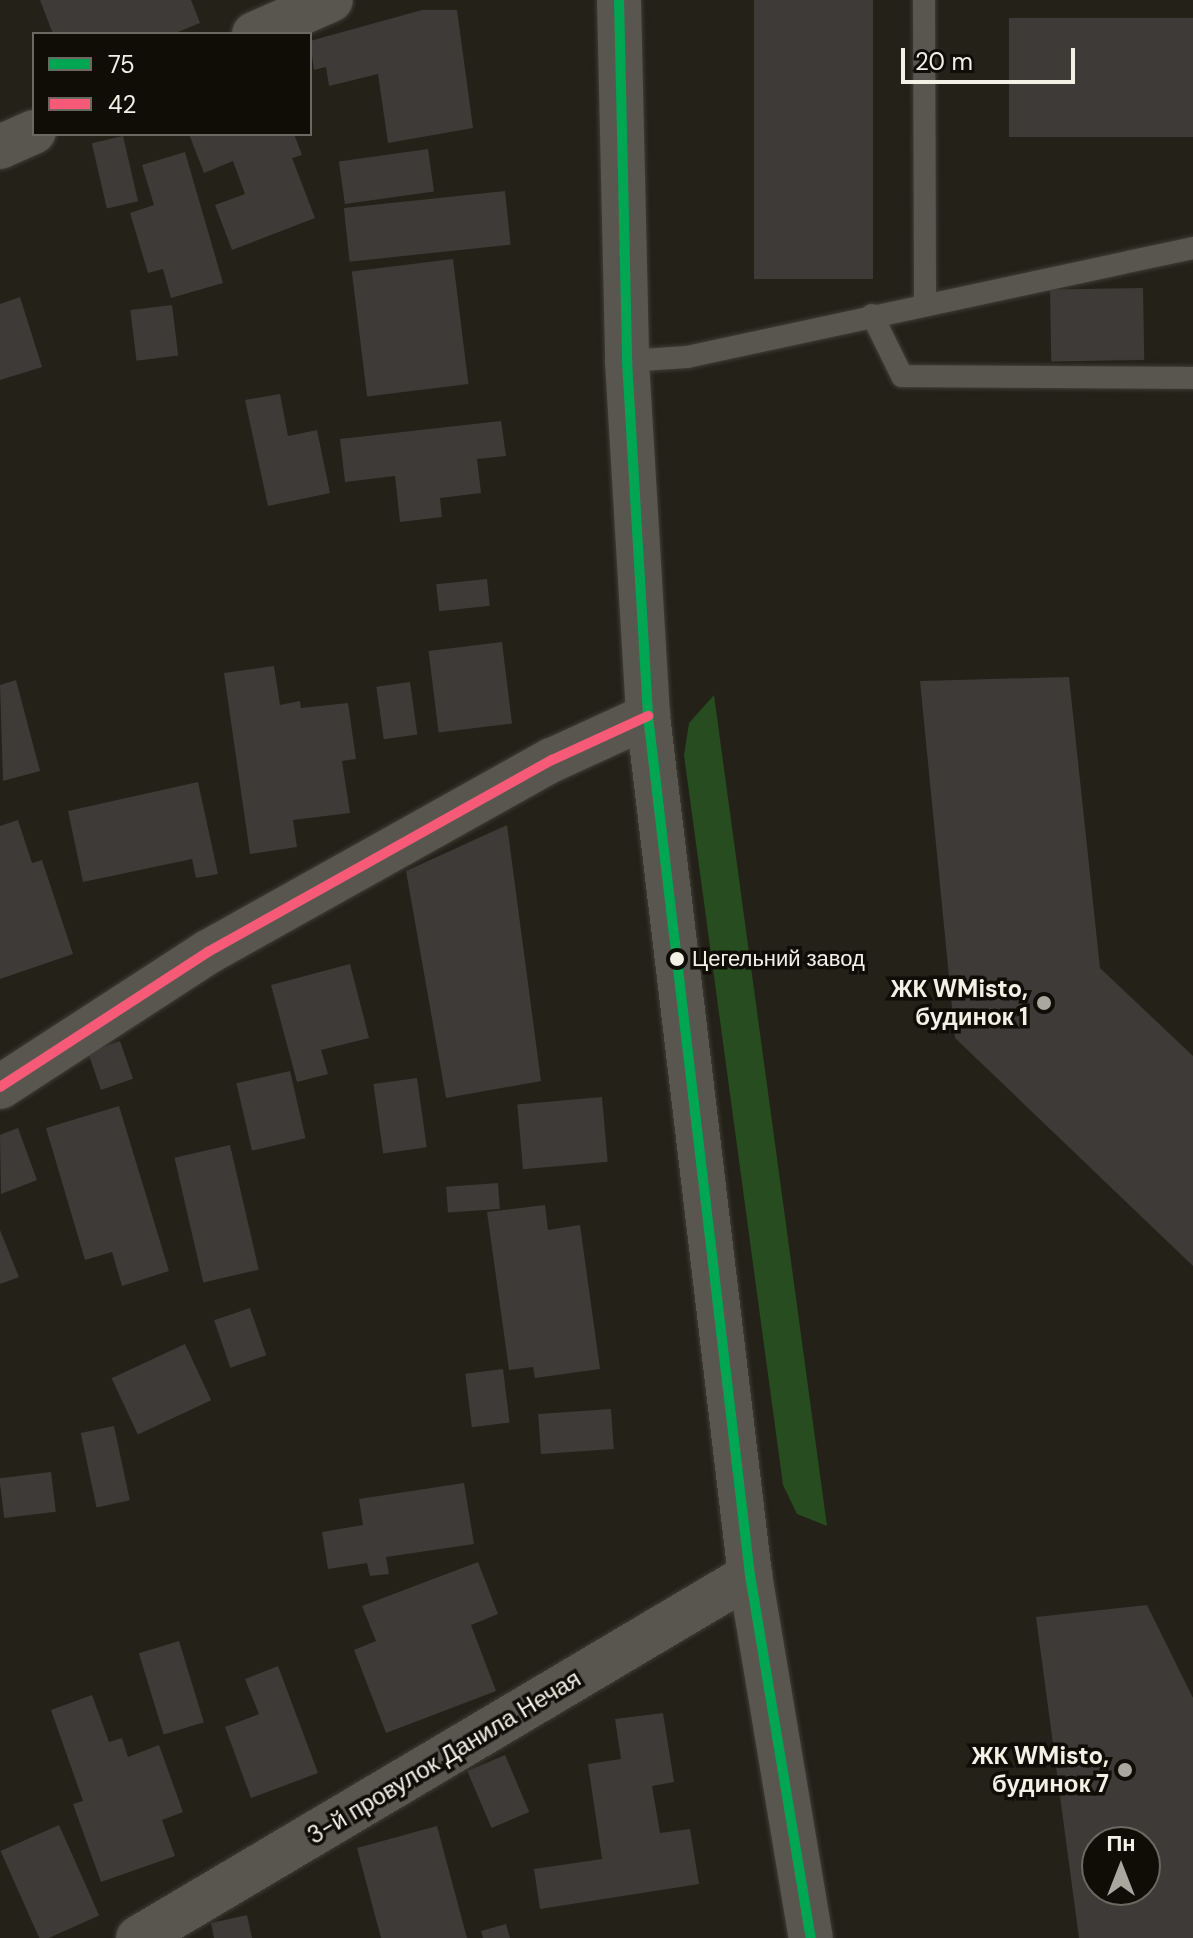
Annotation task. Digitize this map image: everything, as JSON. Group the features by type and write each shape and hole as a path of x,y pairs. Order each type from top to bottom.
{"main road":[{"path":"259,32 331,0"},
{"path":"619,0 627,361 648,716 750,1575 811,1938"},
{"path":"0,147 32,133"},
{"path":"0,1087 208,952 552,760 648,716"},
{"name":"3-й провулок Данила Нечая","path":"138,1938 750,1575"}],"lane":[{"path":"924,0 925,303"},
{"path":"627,361 687,357 925,303 1193,248"},
{"path":"872,315 902,376 1193,378"}],"green space":[{"path":"714,695 827,1526 797,1514 783,1485 684,755 689,723"}],"building":[{"path":"40,0 191,0 200,23 178,32 52,32"},
{"path":"754,0 873,0 873,279 754,279"},
{"path":"422,10 457,10 473,128 388,143 378,74 329,86 326,67 314,70 312,40"},
{"path":"1009,18 1193,18 1193,137 1009,137"},
{"path":"123,136 138,201 107,208 92,143"},
{"path":"190,136 295,136 302,155 292,158 315,218 232,250 215,205 245,194 233,161 204,173"},
{"path":"428,149 434,192 345,204 339,162"},
{"path":"185,152 223,283 171,298 163,269 148,273 130,213 154,205 142,165"},
{"path":"505,191 511,245 350,262 344,208"},
{"path":"453,259 468,384 367,396 352,271"},
{"path":"1143,288 1144,360 1051,362 1050,290"},
{"path":"20,297 42,367 0,380 0,304"},
{"path":"172,305 178,356 137,361 130,310"},
{"path":"280,394 288,436 317,430 330,493 268,506 245,400"},
{"path":"501,421 506,456 477,459 481,493 440,498 442,517 400,522 395,476 345,482 340,439"},
{"path":"487,579 490,606 439,611 436,584"},
{"path":"502,642 512,723 439,732 429,651"},
{"path":"274,666 280,705 300,701 301,708 348,703 356,759 342,761 350,813 293,820 297,847 250,854 224,673"},
{"name":"ЖК WMisto, будинок 1","path":"1069,677 1100,968 1193,1056 1193,1266 955,1038 920,681"},
{"path":"16,680 40,771 3,781 0,685"},
{"path":"410,682 417,734 384,739 376,687"},
{"path":"198,782 218,874 196,878 192,859 83,882 68,811"},
{"path":"18,820 32,863 42,860 73,954 0,979 0,826"},
{"path":"507,825 541,1081 446,1098 406,871"},
{"path":"350,964 369,1038 321,1050 328,1074 297,1082 271,985"},
{"path":"120,1041 133,1079 101,1090 88,1052"},
{"path":"290,1071 306,1138 252,1151 236,1083"},
{"path":"417,1078 427,1147 383,1153 373,1084"},
{"path":"602,1097 608,1162 523,1169 517,1104"},
{"path":"119,1106 169,1271 122,1286 112,1252 85,1260 46,1128"},
{"path":"18,1128 37,1180 1,1194 0,1135"},
{"path":"230,1145 259,1270 203,1283 174,1158"},
{"path":"498,1183 500,1209 448,1213 446,1187"},
{"path":"545,1205 548,1230 580,1225 600,1369 535,1378 533,1367 509,1370 487,1212"},
{"path":"0,1230 19,1277 0,1284"},
{"path":"250,1308 266,1355 230,1368 214,1320"},
{"path":"185,1344 211,1400 138,1434 112,1378"},
{"path":"503,1369 510,1423 472,1427 465,1374"},
{"path":"611,1409 614,1449 541,1454 538,1414"},
{"path":"114,1426 130,1500 97,1507 81,1433"},
{"path":"51,1472 56,1512 4,1518 0,1478"},
{"path":"464,1483 474,1544 386,1557 389,1574 370,1576 367,1563 328,1569 322,1532 363,1525 359,1499"},
{"path":"478,1562 498,1614 471,1625 496,1691 386,1733 354,1650 376,1641 362,1606"},
{"name":"ЖК WMisto, будинок 7","path":"1147,1605 1193,1698 1193,1938 1079,1938 1036,1617"},
{"path":"179,1641 204,1722 164,1735 139,1653"},
{"path":"278,1666 318,1773 251,1798 225,1727 259,1714 245,1679"},
{"path":"92,1695 109,1742 122,1738 128,1757 159,1745 183,1812 162,1820 175,1856 101,1882 73,1804 83,1801 51,1710"},
{"path":"663,1713 674,1782 652,1786 660,1833 690,1829 699,1884 540,1909 534,1869 602,1859 588,1764 621,1759 615,1719"},
{"path":"505,1755 529,1812 491,1828 467,1771"},
{"path":"59,1825 99,1915 49,1938 39,1938 1,1851"},
{"path":"437,1826 467,1938 381,1938 357,1848"},
{"path":"247,1915 252,1938 214,1938 211,1923"},
{"path":"506,1924 510,1938 483,1938 481,1931"}],"transit line":[{"name":"75","path":"619,0 627,361 648,716 750,1575 811,1938"},
{"name":"42","path":"0,1087 208,952 552,760 648,716"}],"place":[{"name":"Цегельний завод","path":"677,959"},
{"name":"ЖК WMisto, будинок 1","path":"1044,1003"},
{"name":"ЖК WMisto, будинок 7","path":"1125,1770"}]}
